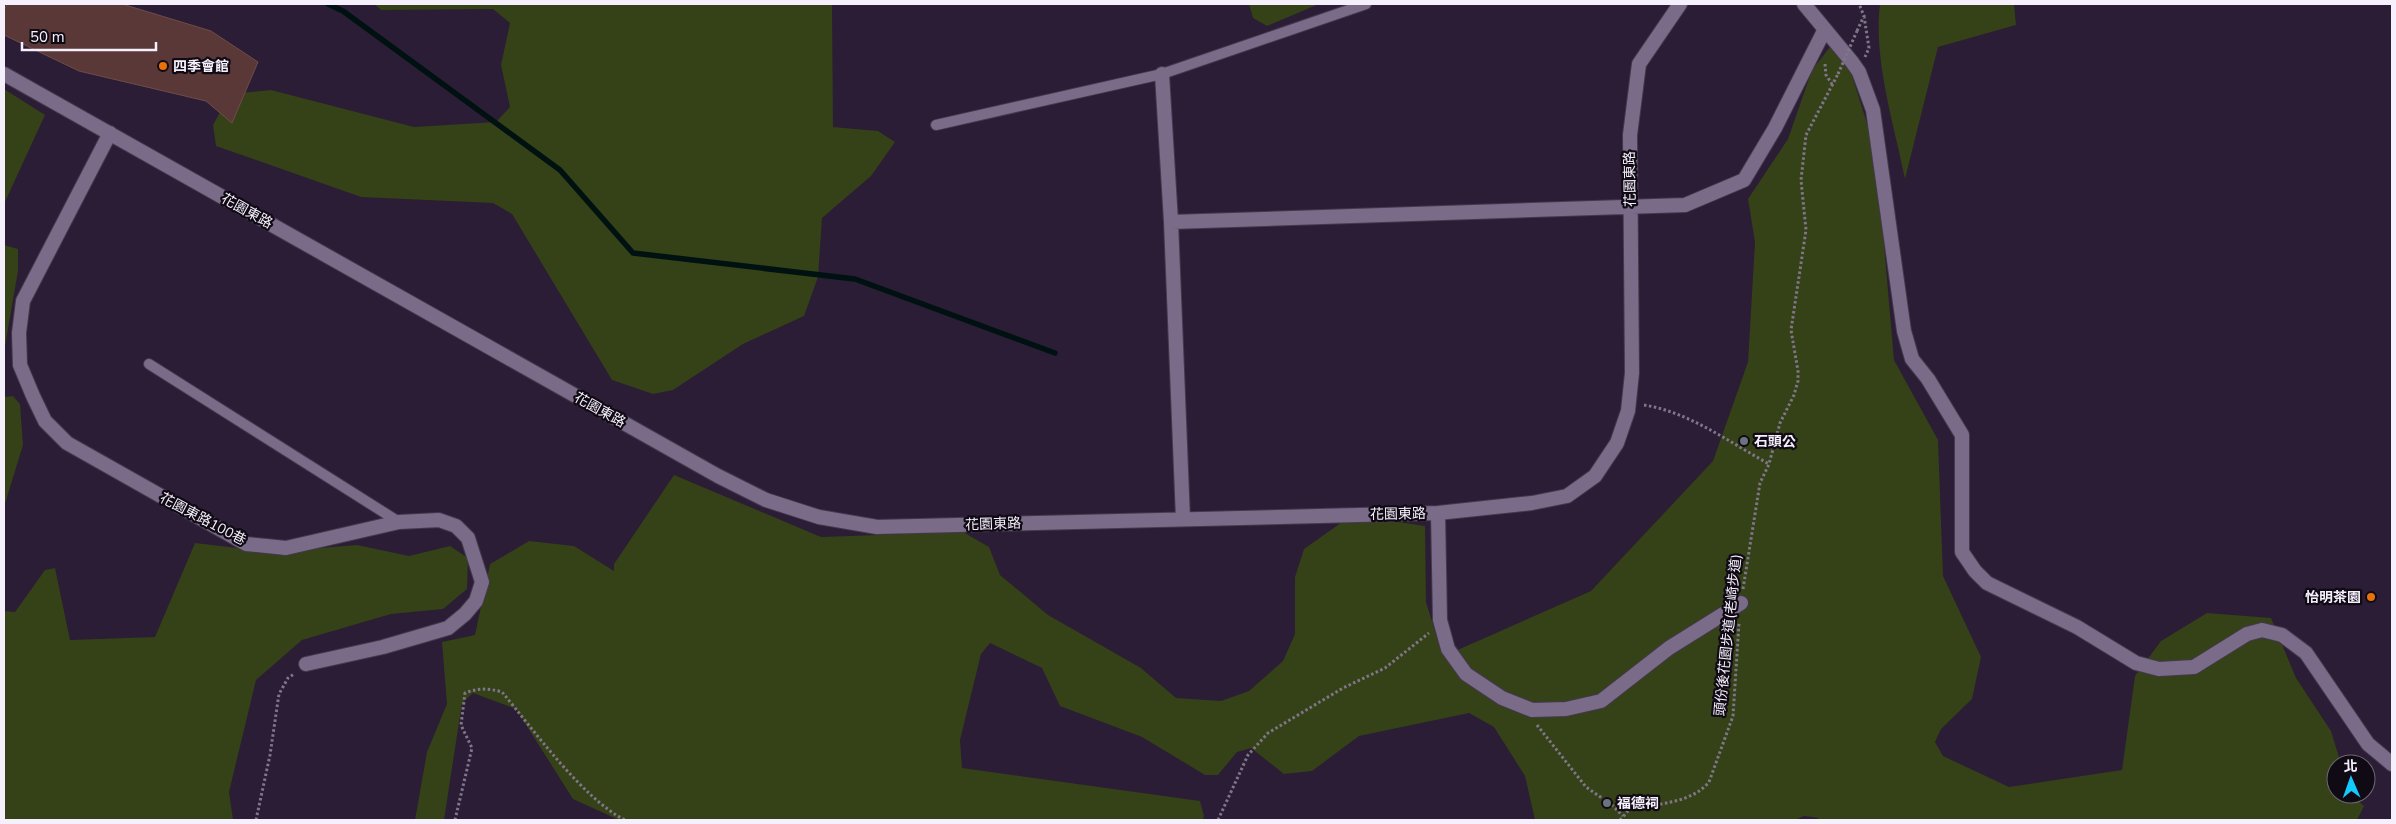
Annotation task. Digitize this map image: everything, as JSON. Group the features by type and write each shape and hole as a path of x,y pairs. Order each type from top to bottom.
{"street":[{"name":"花園東路","path":"4,74 710,471 766,500 818,517 877,527 1438,513 1532,504 1567,496 1595,476 1617,443 1629,403 1632,373 1630,135 1639,64 1680,4"},
{"path":"1804,4 1859,72 1873,110 1904,331 1912,359 1943,403 1962,435 1962,552 1975,571 1987,583 2077,627 2136,663 2159,669 2194,667 2247,634 2254,632 2262,630 2282,635 2306,653 2368,744 2392,764"},
{"path":"1171,222 1685,205 1744,180 1775,128 1824,31"},
{"path":"1162,74 1171,222 1183,519"},
{"name":"花園東路100巷","path":"110,133 24,301 19,333 20,365 45,421 67,443 246,544 286,548 399,522 439,520 456,526 468,538 482,582 476,601 465,614 448,628 383,648 306,664"},
{"path":"1438,513 1440,620 1448,649 1466,674 1502,698 1532,710 1566,708 1601,701 1669,648 1741,603"}],"lane":[{"path":"936,125 1162,74 1366,4"},
{"path":"149,364 399,522"}],"path":[{"path":"1859,4 1864,16 1869,48 1859,72"},
{"name":"頭份後花園步道(老崎步道)","path":"1623,816 1628,810 1664,804 1689,796 1709,782 1733,716 1741,603 1760,483 1769,464 1780,424 1794,395 1798,381 1791,330 1806,230 1801,180 1806,135 1838,74 1864,16"},
{"path":"1629,403 1666,409 1714,432 1769,464"},
{"path":"1218,820 1248,754 1268,733 1342,688 1385,668 1422,641 1440,620"},
{"path":"256,820 270,755 279,694 288,678 306,664"},
{"path":"455,820 472,748 461,725 465,693 483,689 502,692 573,775 613,814 625,820"},
{"path":"1532,710 1536,723 1571,770 1586,788 1623,816 1620,820"}],"green space":[{"path":"374,4 832,4 833,127 878,131 895,142 871,176 822,218 818,277 804,316 743,344 673,390 653,394 612,380 512,214 493,203 361,197 216,146 213,125 230,94 271,90 414,127 496,122 510,107 501,65 510,23 493,9 381,10"},
{"path":"1249,4 1319,4 1267,26 1253,18"},
{"path":"1880,4 2014,4 2016,25 1938,47 1905,179 1882,69 1879,47"},
{"path":"1830,47 1844,50 1876,152 1894,360 1938,440 1943,576 1981,657 1972,699 1941,729 1935,742 1943,756 2009,787 2122,770 2135,676 2161,641 2207,613 2271,618 2296,678 2331,731 2338,754 2326,754 2326,804 2362,804 2364,806 2357,820 1817,820 1819,818 1804,816 1795,820 1535,820 1525,776 1494,727 1469,713 1359,736 1312,771 1284,774 1251,748 1237,752 1218,775 1205,775 1142,737 1060,706 1042,668 990,643 981,654 960,740 962,768 1200,801 1204,816 1203,820 619,820 573,799 516,709 473,693 462,703 444,820 415,820 427,752 447,704 442,642 475,635 490,564 529,541 574,546 614,571 614,564 674,475 821,537 963,532 989,547 1000,575 1048,615 1141,668 1176,698 1221,701 1249,691 1283,661 1295,634 1295,577 1304,549 1352,515 1425,526 1426,602 1439,644 1453,652 1591,591 1713,461 1748,362 1755,242 1748,199 1788,139 1812,70"},
{"path":"4,89 45,115 4,204"},
{"path":"4,245 18,249 18,271 4,352"},
{"path":"13,396 20,404 23,445 4,507 4,397"},
{"path":"195,543 270,552 357,545 409,556 450,546 468,558 467,589 443,609 391,614 302,640 256,680 229,792 233,820 4,820 4,611 15,612 45,570 55,568 70,640 155,637"}],"building":[{"name":"四季會館","path":"7,4 122,4 211,31 258,62 232,123 206,101 79,71 4,35 4,10"}],"waterway":[{"path":"328,4 343,11 560,170 633,253 855,279 1055,353"}],"place":[{"name":"四季會館","path":"163,66"},
{"name":"石頭公","path":"1744,441"},
{"name":"怡明茶園","path":"2371,597"},
{"name":"福德祠","path":"1607,803"}]}
